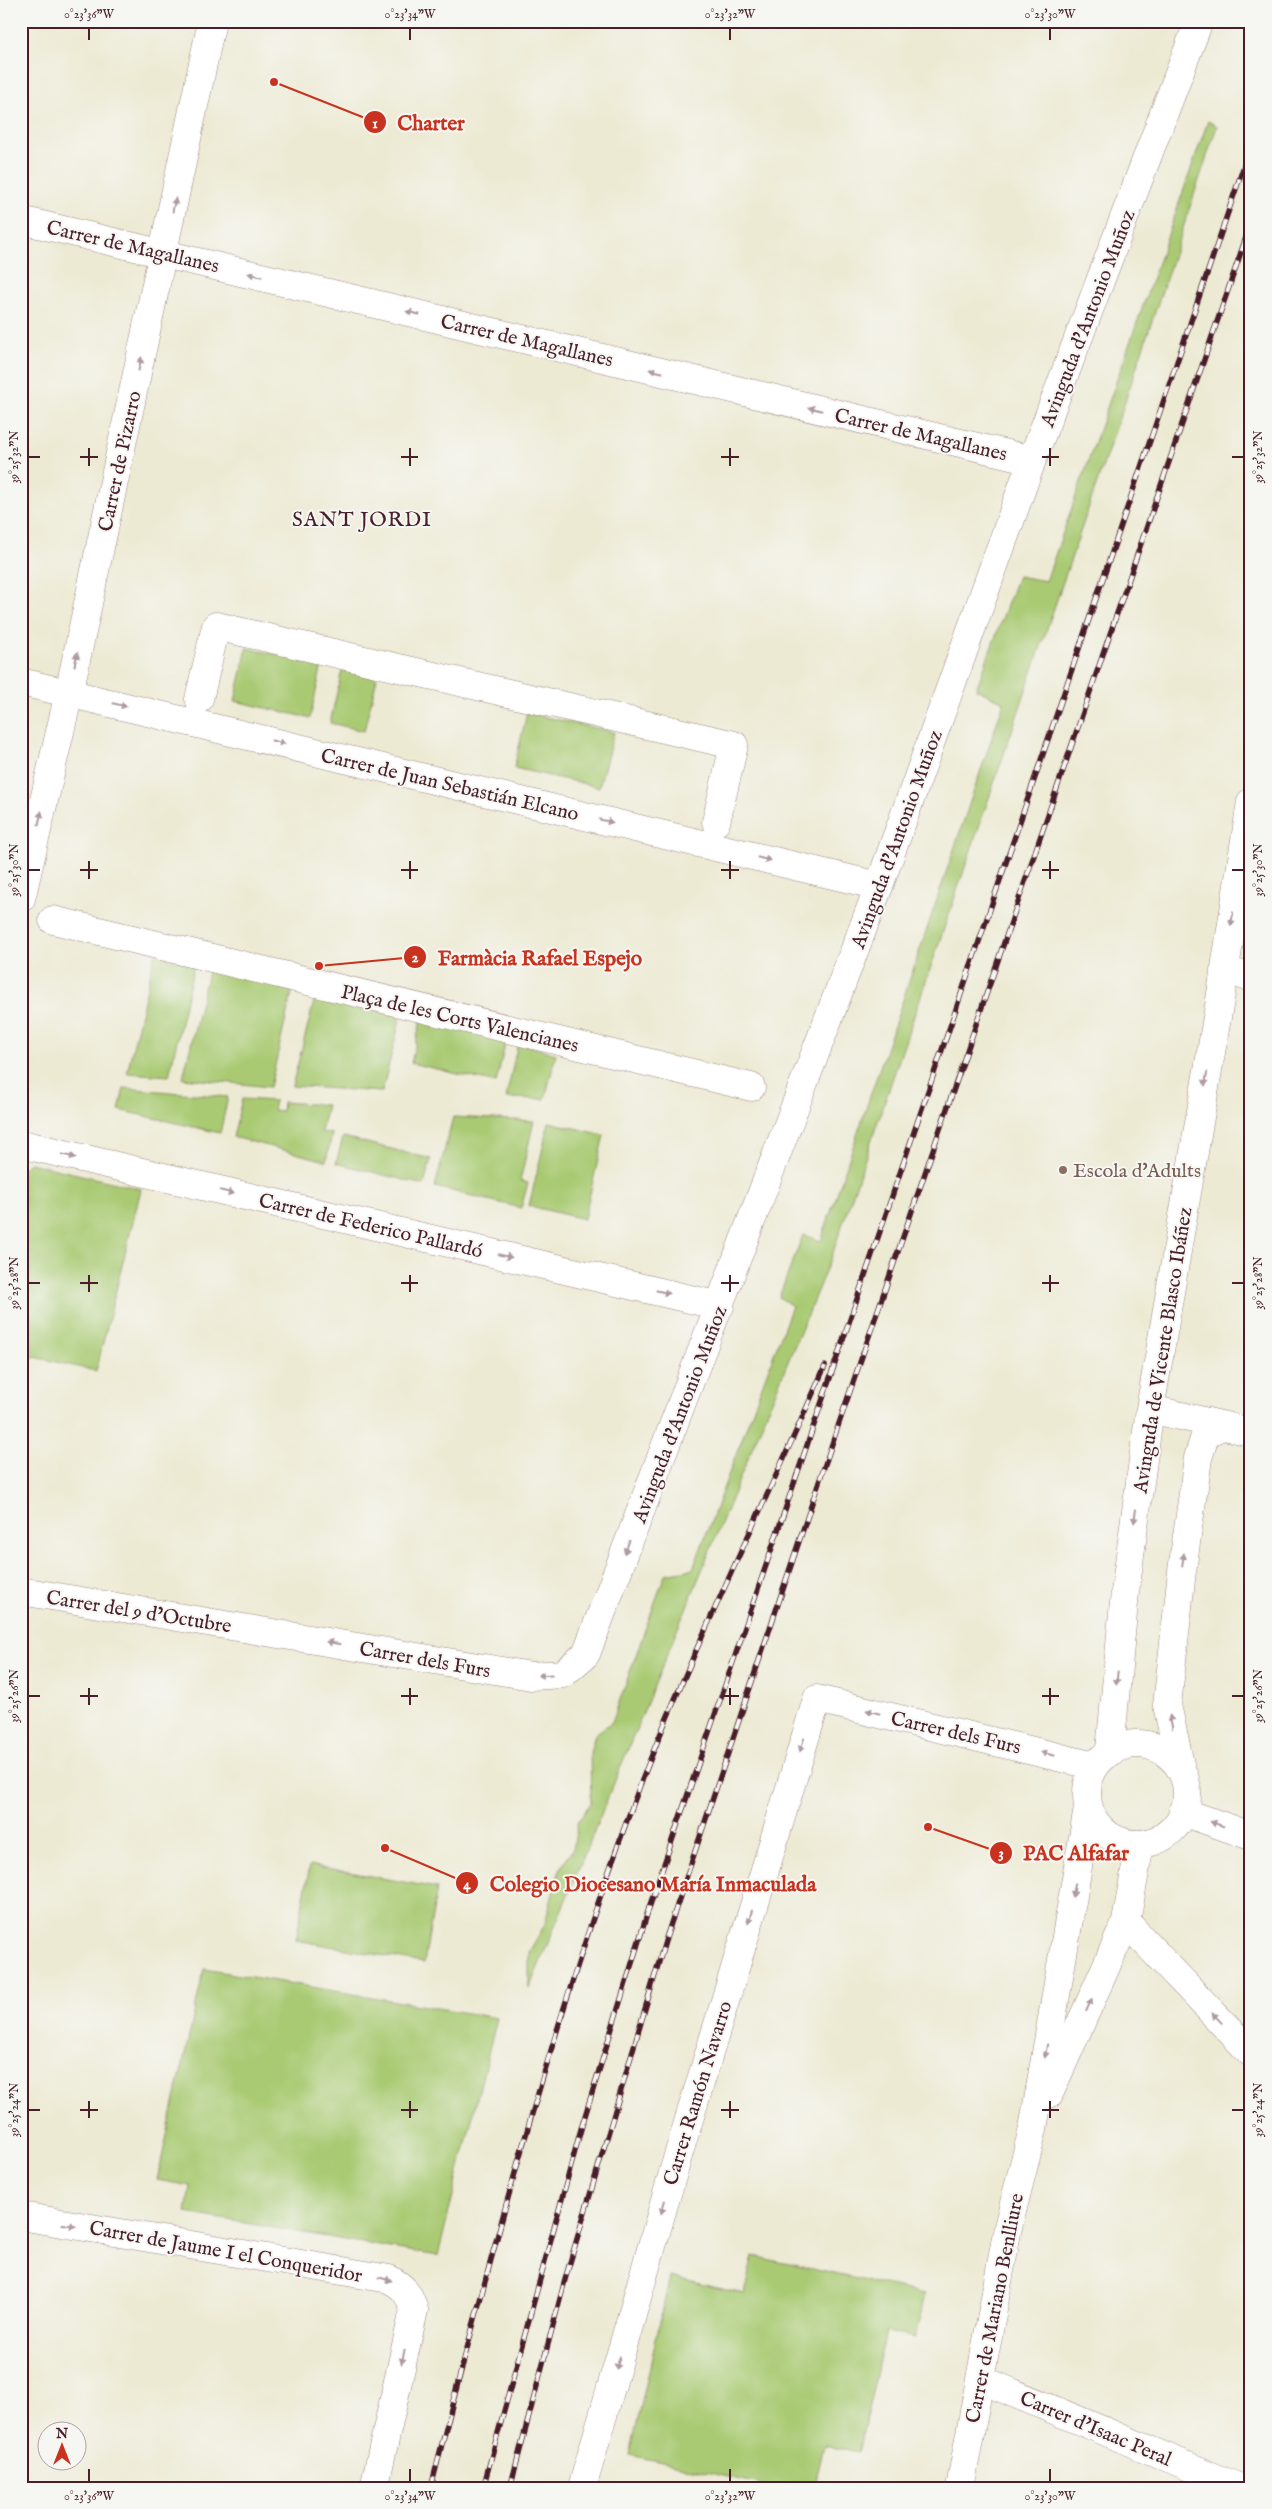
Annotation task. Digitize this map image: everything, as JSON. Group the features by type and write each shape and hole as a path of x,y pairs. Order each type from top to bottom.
{"street":[{"name":"Carrer de Pizarro","path":"21,900 69,693 164,254 212,21"},
{"name":"Avinguda d’Antonio Muñoz","path":"586,1654 879,886 1032,460 1199,21"},
{"name":"Carrer de Magallanes","path":"21,220 1032,460"},
{"path":"199,699 216,626 734,745 716,822"},
{"name":"Carrer de Juan Sebastián Elcano","path":"21,682 879,886"},
{"name":"Avinguda de Vicente Blasco Ibáñez","path":"1102,1758 1150,1409 1251,802"},
{"name":"Plaça de les Corts Valencianes","path":"53,920 751,1087"},
{"path":"1224,971 1251,977"},
{"name":"Carrer de Federico Pallardó","path":"21,1144 720,1306"},
{"path":"1150,1409 1251,1432"},
{"path":"1181,1769 1171,1756 1157,1748 1141,1743 1124,1745 1102,1758 1089,1779 1086,1794 1088,1808 1096,1823 1108,1835 1123,1842 1140,1844 1163,1837 1173,1830 1183,1812 1187,1800 1187,1784 1181,1769 1167,1704 1182,1571 1198,1458 1206,1433 1223,1426"},
{"name":"Carrer del 9 d’Octubre","path":"21,1592 256,1630"},
{"name":"Carrer dels Furs","path":"256,1630 531,1676 563,1674 586,1654"},
{"name":"Carrer dels Furs","path":"817,1699 1102,1758"},
{"name":"Carrer Ramón Navarro","path":"582,2488 680,2149 817,1699"},
{"name":"Carrer de Mariano Benlliure","path":"960,2488 1008,2227 1033,2129 1088,1808"},
{"path":"1183,1812 1251,1836"},
{"name":"Carrer de Mariano Benlliure","path":"1033,2129 1126,1922 1140,1844"},
{"path":"1126,1922 1251,2053"},
{"name":"Carrer de Jaume I el Conqueridor","path":"21,2216 389,2279 402,2285 409,2294 414,2310 374,2488"},
{"name":"Carrer d'Isaac Peral","path":"980,2379 1240,2488"}],"green space":[{"path":"1208,121 1217,126 1131,384 832,1255 529,1989 529,1952 544,1926 559,1872 573,1848 578,1822 591,1802 590,1753 595,1734 612,1722 665,1574 693,1569 792,1306 779,1297 803,1235 821,1241 1004,702 976,689 1018,576 1046,581"},
{"path":"247,648 322,665 310,718 235,701"},
{"path":"342,670 377,678 364,731 330,723"},
{"path":"527,713 614,732 599,787 514,768"},
{"path":"155,954 194,965 169,1076 127,1073"},
{"path":"209,968 293,988 270,1087 183,1078"},
{"path":"316,994 401,1016 382,1092 292,1086"},
{"path":"421,1020 506,1040 496,1083 411,1063"},
{"path":"518,1043 556,1054 545,1099 506,1098"},
{"path":"124,1088 228,1097 220,1133 119,1110"},
{"path":"242,1099 275,1101 273,1110 282,1111 283,1102 327,1105 321,1132 332,1134 326,1161 233,1137"},
{"path":"453,1117 534,1121 520,1181 528,1183 521,1208 435,1187"},
{"path":"549,1122 604,1135 584,1219 529,1206"},
{"path":"343,1137 431,1159 424,1185 336,1163"},
{"path":"30,1163 141,1189 96,1371 21,1354 21,1169"},
{"path":"310,1865 437,1888 424,1963 296,1940"},
{"path":"204,1969 497,2018 438,2256 186,2213 190,2186 157,2180"},
{"path":"753,2256 925,2294 915,2338 886,2332 858,2453 824,2445 814,2488 777,2488 630,2455 670,2277 744,2294"}],"railway":[{"path":"483,2488 581,2129 649,1908 1251,145"},
{"path":"510,2488 566,2276 666,1938 822,1473 1251,223"},
{"path":"431,2488 470,2336 527,2130 580,1957 618,1844 660,1734 825,1366"}],"place":[{"name":"Charter","path":"274,82"},
{"name":"Farmàcia Rafael Espejo","path":"319,966"},
{"name":"Escola d'Adults","path":"1063,1170"},
{"name":"PAC Alfafar","path":"928,1827"},
{"name":"Colegio Diocesano María Inmaculada","path":"385,1848"}],"district":[{"name":"SANT JORDI","path":"362,519"}]}
